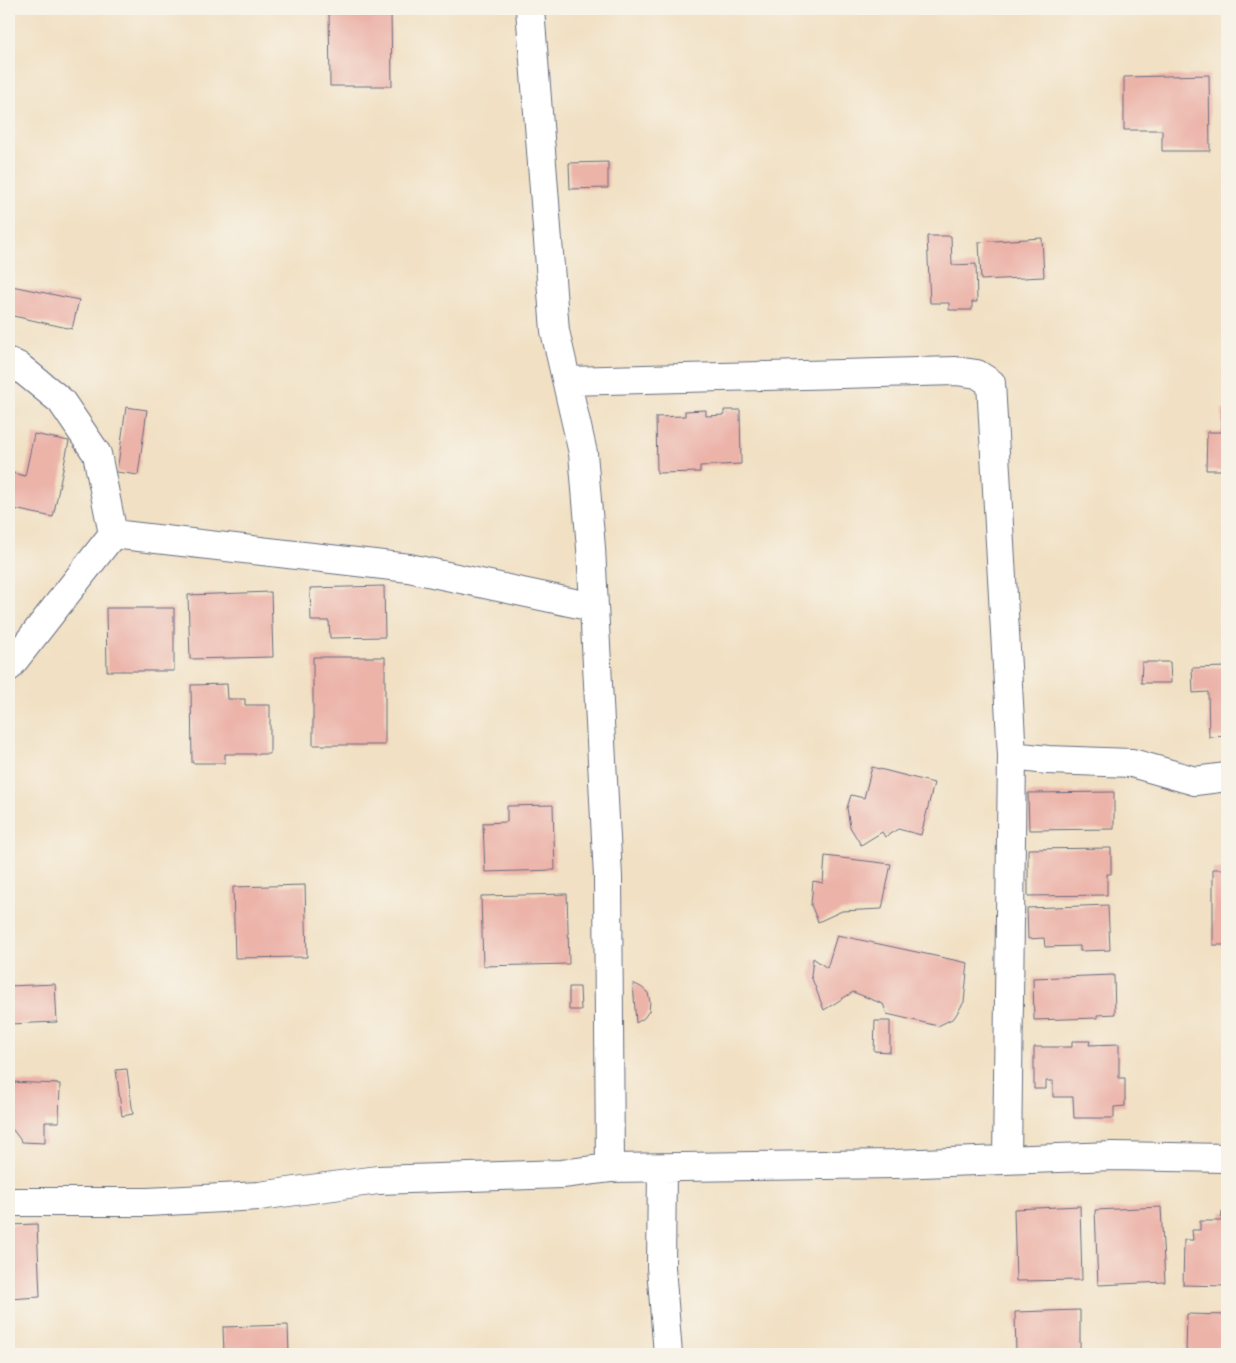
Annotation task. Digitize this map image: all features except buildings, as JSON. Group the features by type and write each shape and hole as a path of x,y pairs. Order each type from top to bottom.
{"street":[{"path":"530,9 555,331 583,453 592,548 593,606 608,877 610,1168"},
{"path":"9,362 18,366 61,401 97,454 113,534 9,667"},
{"path":"568,381 956,371 977,374 991,383 1012,756 1007,1160"},
{"path":"113,534 408,568 593,606"},
{"path":"1012,756 1048,760 1132,763 1195,781 1227,777"},
{"path":"9,1202 148,1202 259,1196 378,1180 562,1174 610,1168 1113,1156 1227,1158"},
{"path":"662,1168 661,1267 668,1354"}]}
